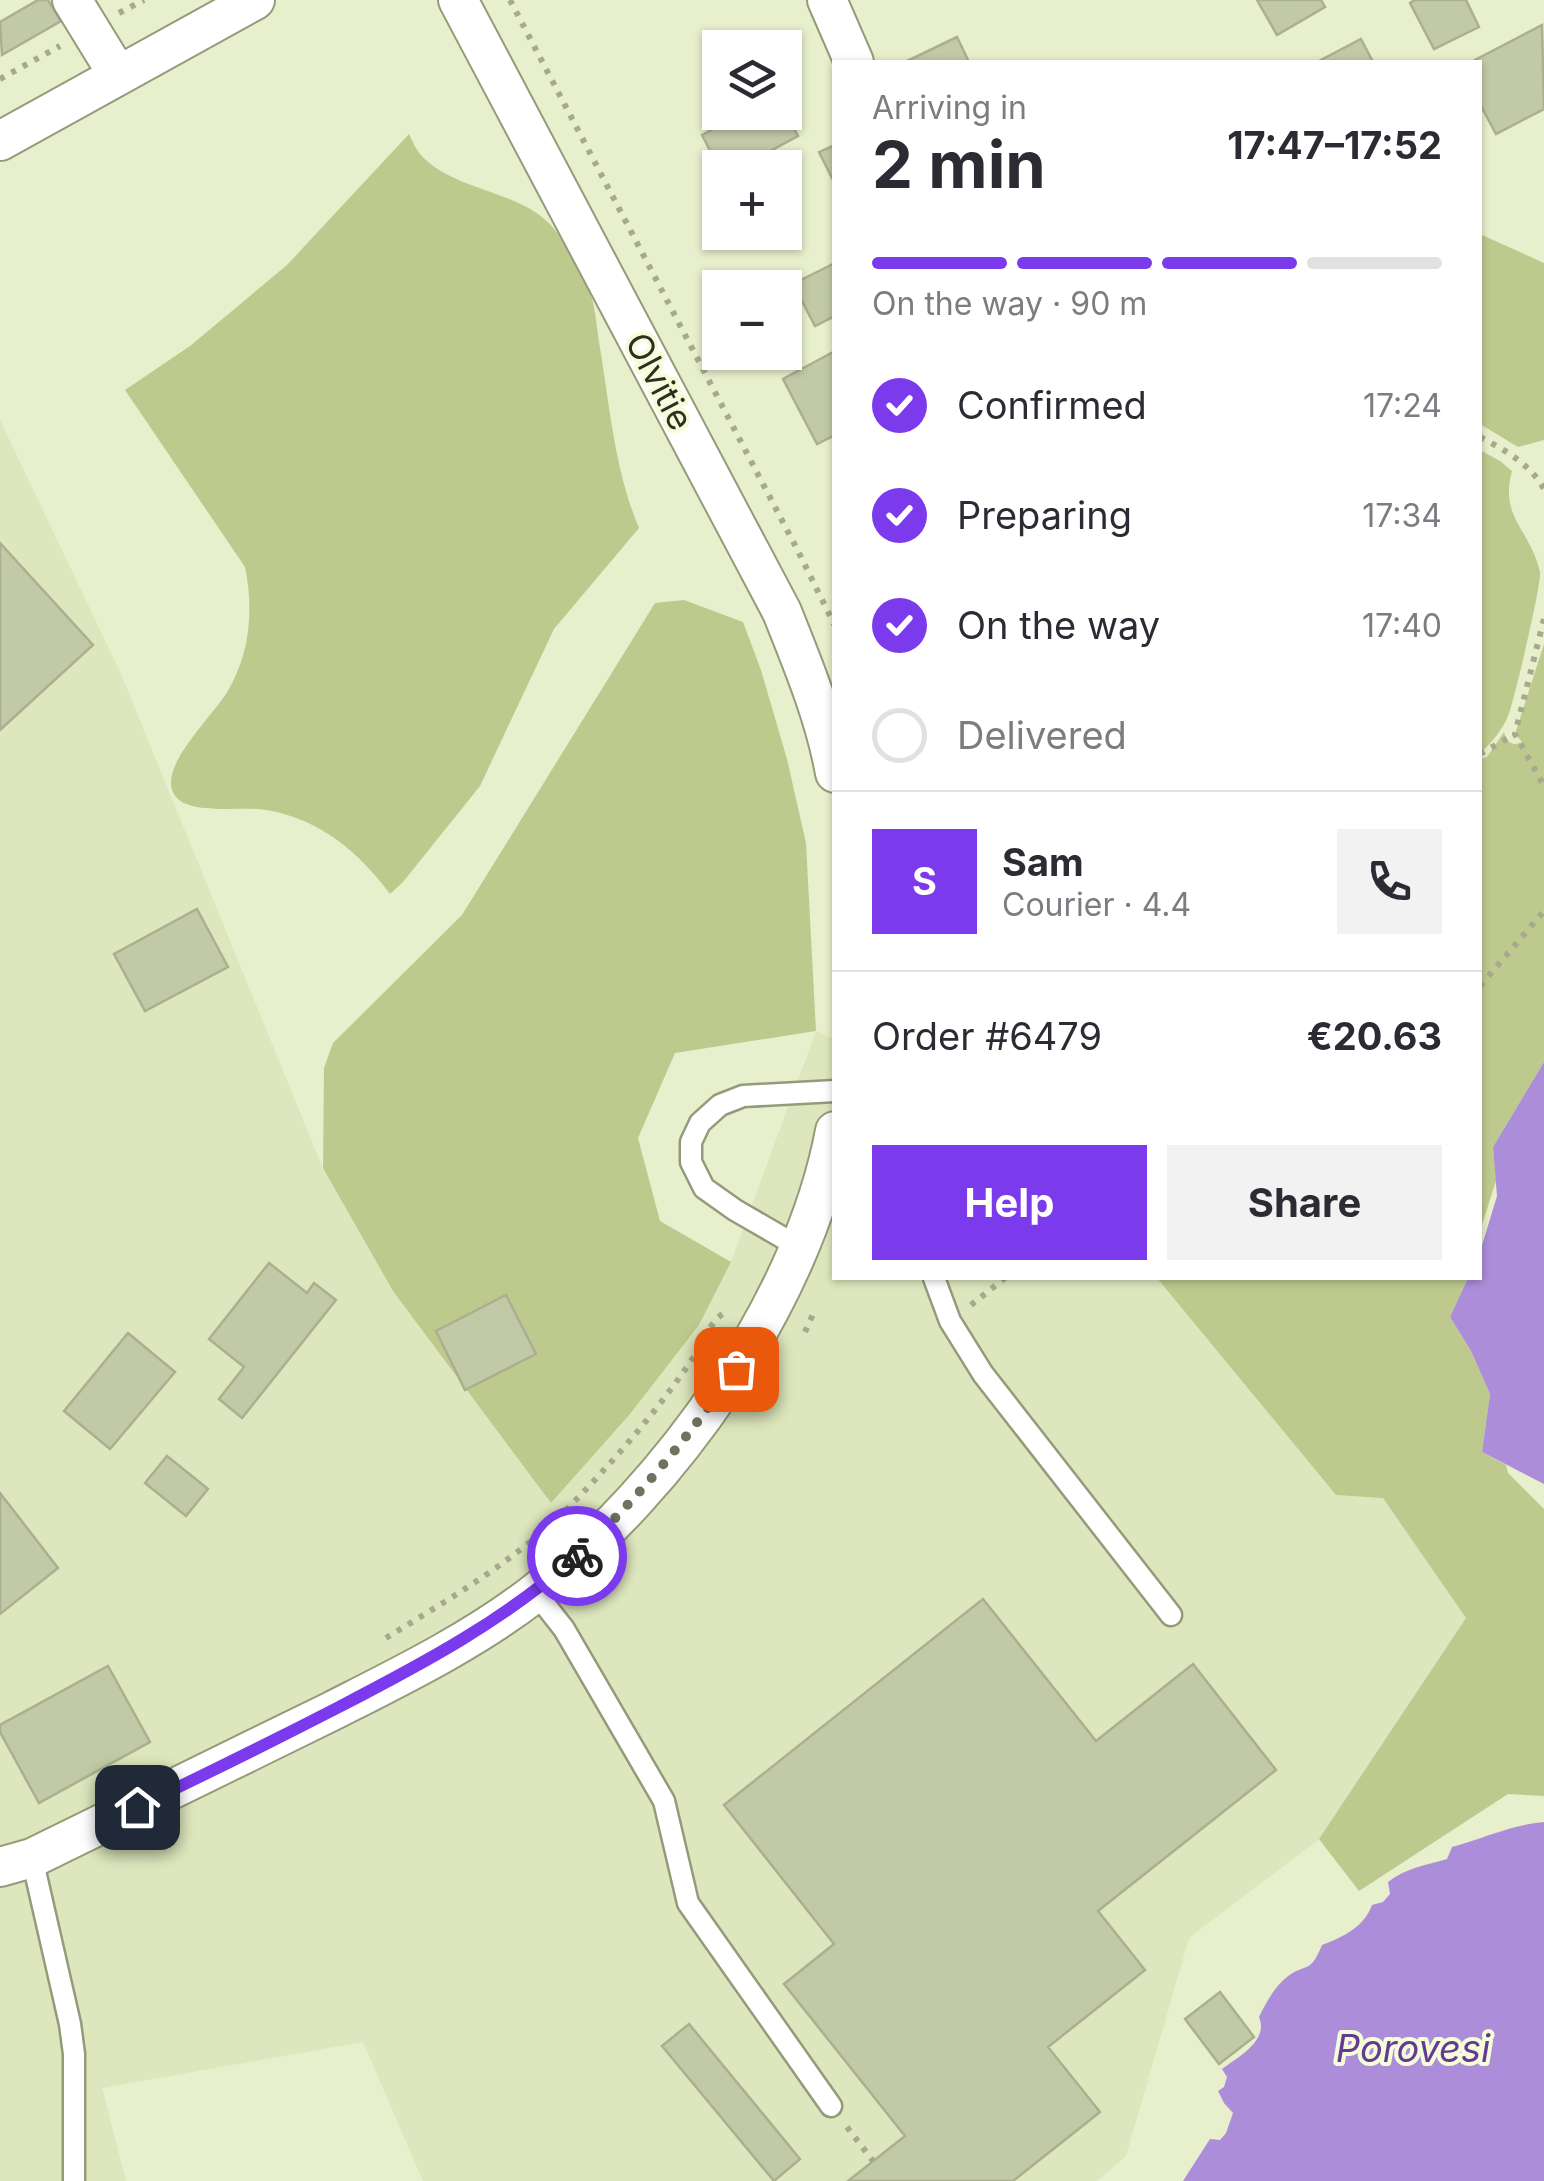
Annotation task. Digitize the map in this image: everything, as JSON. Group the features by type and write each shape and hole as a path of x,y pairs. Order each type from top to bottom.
{"street":[{"path":"72,0 118,75"},
{"path":"0,141 254,0"},
{"name":"Olvitie","path":"458,0 782,612 812,685 832,758"},
{"path":"827,0 853,60"},
{"path":"16,1863 402,1675 487,1626 535,1592 626,1509 736,1369 776,1300 799,1247 815,1207 832,1142"}],"lane":[{"path":"799,1247 704,1188 691,1162 690,1142 710,1114 743,1096 832,1091"},
{"path":"935,1280 950,1321 983,1374 1170,1615"},
{"path":"535,1592 564,1629 664,1801 688,1904 831,2106"},
{"path":"16,1863 72,2039 74,2181"}],"path":[{"path":"510,0 832,620"},
{"path":"1482,438 1537,476 1544,490"},
{"path":"1537,476 1544,470"},
{"path":"1544,619 1516,734 1544,786"},
{"path":"1482,753 1516,734"},
{"path":"1482,984 1544,911"},
{"path":"950,1321 1002,1280"},
{"path":"372,1646 514,1554 570,1506 636,1435 718,1316 744,1304 776,1300"},
{"path":"831,2106 873,2162"}],"shaded area":[{"path":"409,134 420,154 435,167 510,199 545,219 571,255 593,301 619,462 639,528 554,629 480,786 390,894 351,851 304,821 267,810 195,806 177,798 172,790 176,763 226,694 240,664 248,632 248,583 245,567 125,390 190,346 287,265"},
{"path":"1482,235 1544,263 1544,440 1518,447 1482,425"},
{"path":"0,420 121,674 324,1171 551,1503 630,1414 699,1325 731,1262 816,1031 832,1039 832,1280 1159,1280 1336,1495 1383,1497 1466,1618 1319,1839 1189,1938 1126,2156 1097,2181 423,2181 363,2042 102,2088 126,2181 0,2181"},
{"path":"1482,451 1512,471 1509,487 1513,513 1540,572 1516,689 1508,716 1482,751"},
{"path":"684,600 743,622 761,670 806,843 816,1031 675,1053 638,1138 660,1221 731,1262 699,1325 630,1414 551,1503 393,1291 323,1168 324,1068 333,1043 462,915 655,603"},
{"path":"1544,644 1544,1062 1493,1147 1496,1181 1482,1225 1482,758 1504,732 1510,743 1522,742 1515,734"},
{"path":"1159,1280 1467,1280 1450,1317 1490,1394 1482,1452 1506,1465 1508,1473 1544,1509 1544,1796 1508,1794 1359,1891 1319,1839 1466,1618 1383,1498 1336,1495"}],"water":[{"path":"1544,1062 1544,1484 1482,1452 1490,1394 1450,1317 1467,1280 1482,1280 1482,1245 1497,1196 1493,1147"},
{"name":"Porovesi","path":"1544,1822 1544,2181 1183,2181 1210,2139 1220,2140 1226,2133 1233,2113 1218,2091 1227,2077 1222,2069 1256,2041 1261,2026 1259,2017 1283,1981 1311,1964 1322,1945 1358,1925 1372,1905 1383,1902 1390,1894 1388,1882 1395,1877 1447,1859 1452,1847"}],"building":[{"path":"38,0 48,0 61,21 2,55 0,22"},
{"path":"1257,0 1321,0 1325,7 1277,35"},
{"path":"1466,0 1479,27 1434,49 1410,3"},
{"path":"1542,25 1544,109 1496,134 1482,108 1482,60 1475,60"},
{"path":"957,37 968,60 909,60"},
{"path":"1361,39 1372,60 1321,60"},
{"path":"711,130 795,130 798,136 772,150 710,150 702,135"},
{"path":"832,146 832,178 819,152"},
{"path":"832,264 832,318 815,326 802,301 802,280"},
{"path":"832,353 832,436 817,444 783,379"},
{"path":"0,543 93,645 0,730"},
{"path":"197,909 228,967 145,1011 114,954"},
{"path":"269,1263 307,1293 314,1283 336,1300 242,1418 219,1399 244,1367 209,1339"},
{"path":"506,1295 536,1354 465,1390 436,1331"},
{"path":"128,1333 175,1372 110,1449 64,1411"},
{"path":"167,1456 208,1489 186,1516 145,1483"},
{"path":"0,1493 58,1568 0,1614"},
{"path":"983,1599 1096,1741 1193,1664 1276,1770 1098,1911 1145,1970 1048,2047 1100,2112 1013,2181 848,2181 905,2136 784,1984 834,1944 724,1805"},
{"path":"108,1666 150,1742 39,1803 0,1732 0,1725"},
{"path":"1220,1992 1254,2037 1219,2064 1185,2019"},
{"path":"689,2024 800,2159 774,2181 662,2046"}],"way so far":[{"path":"577,1556 626,1509 666,1462 736,1369"}],"route":[{"path":"137,1807 402,1675 487,1626 577,1556"}]}
